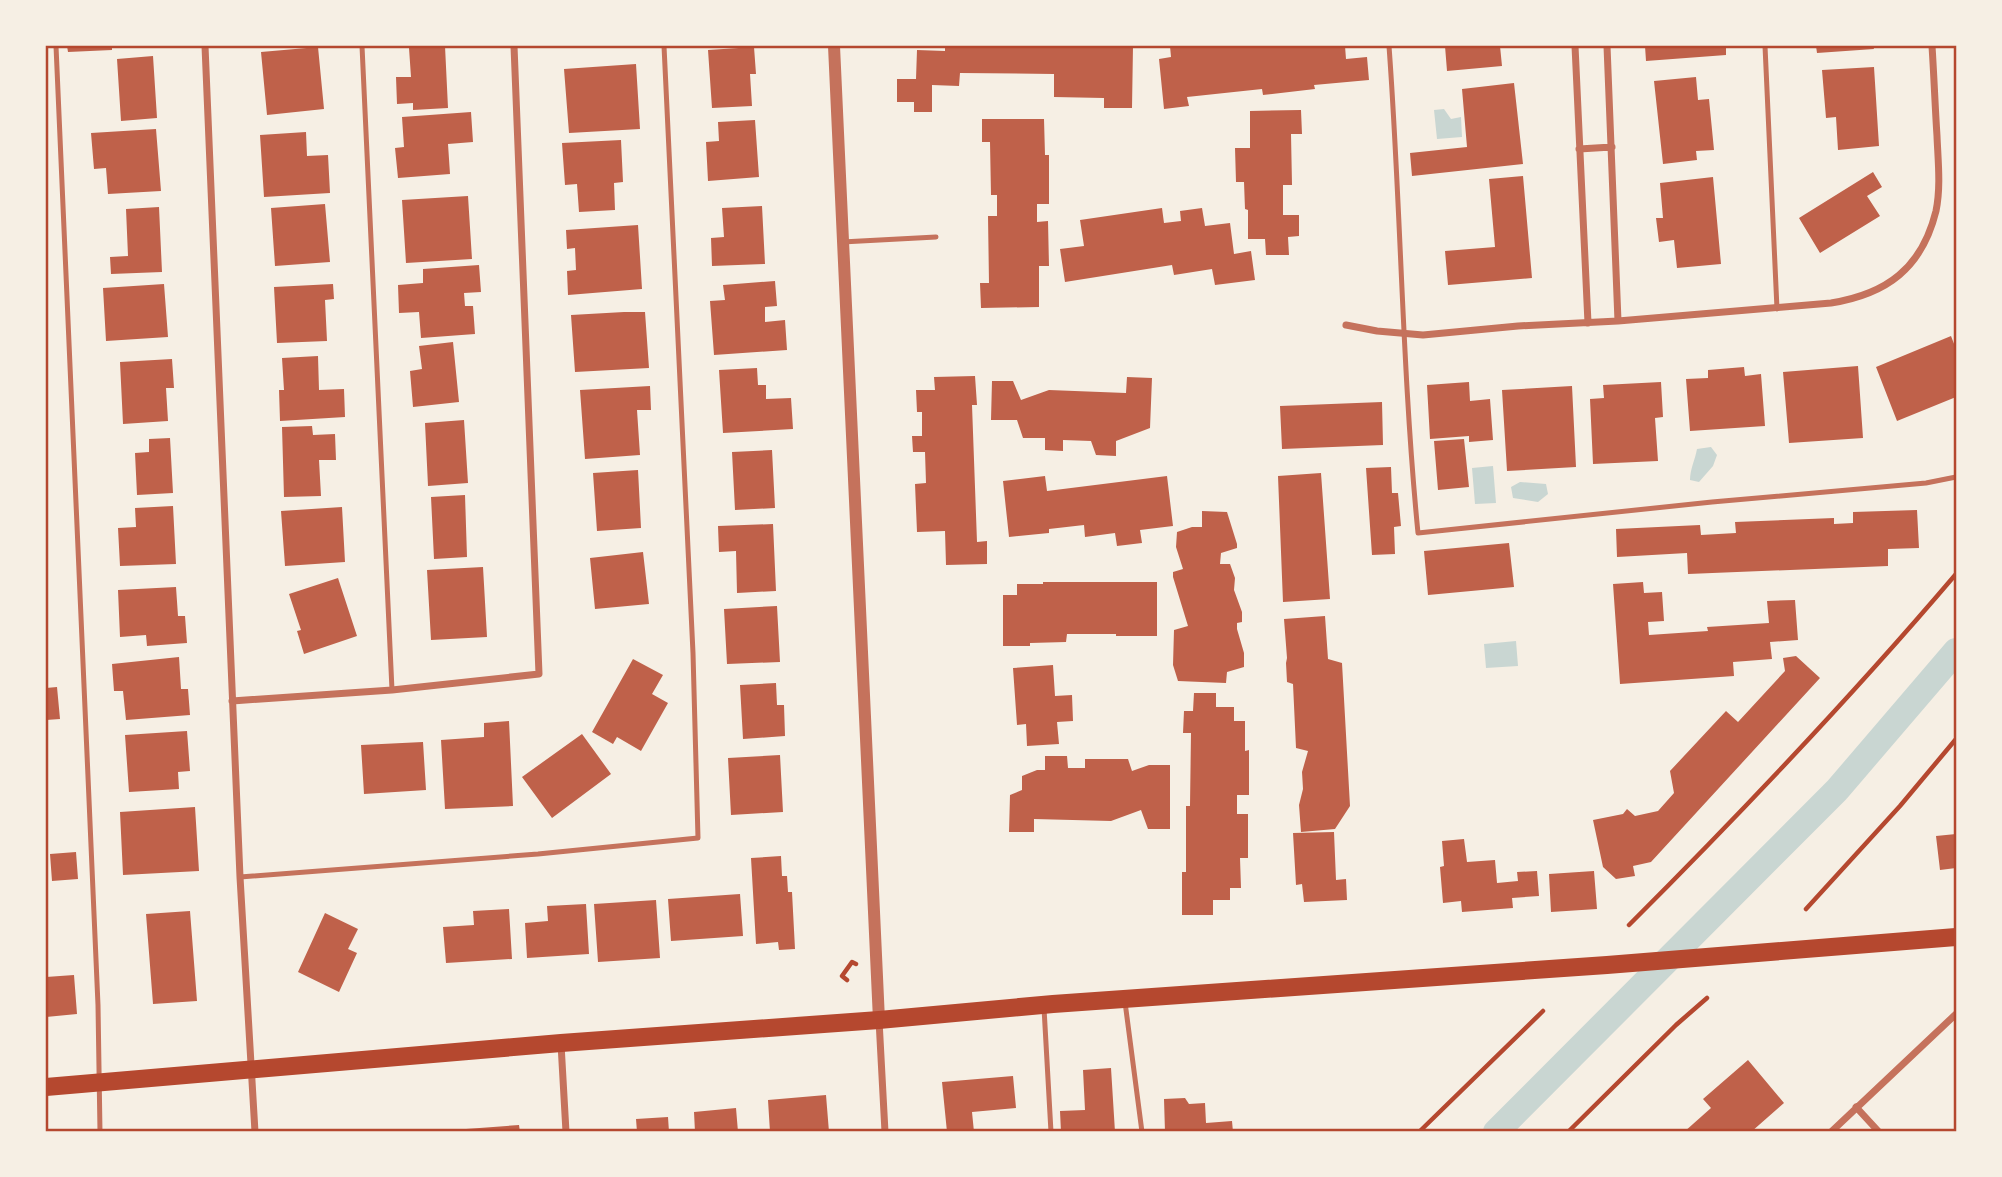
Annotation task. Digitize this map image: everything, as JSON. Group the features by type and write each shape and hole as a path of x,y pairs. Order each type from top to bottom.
{"main road":[{"path":"46,1087 1044,1005 1956,937"}],"street":[{"path":"205,46 240,877 255,1132"},
{"path":"232,701 392,690 539,674 514,46"},
{"path":"834,46 885,1132"},
{"path":"1575,46 1588,323"},
{"path":"1607,46 1618,321"},
{"path":"1346,325 1377,331 1423,334 1618,321 1777,309 1849,300 1886,286 1905,270 1925,243 1936,210 1939,178 1932,46"},
{"path":"1579,149 1612,147"},
{"path":"1831,1132 1956,1014"},
{"path":"561,1043 566,1132"},
{"path":"1856,1107 1879,1132"}],"lane":[{"path":"56,46 97,991 100,1132"},
{"path":"362,46 392,690"},
{"path":"240,877 538,854 698,838 693,653 664,46"},
{"path":"1389,46 1396,140 1410,453 1418,533 1926,483 1956,477"},
{"path":"1765,46 1777,309"},
{"path":"842,242 936,236"},
{"path":"1125,999 1142,1132"},
{"path":"1044,1005 1051,1132"}],"path":[{"path":"1629,925 1757,793 1956,574"},
{"path":"1806,909 1956,739"},
{"path":"847,981 842,976 852,962 856,964"},
{"path":"1568,1132 1707,998"},
{"path":"1419,1132 1543,1011"}],"shaded area":[{"path":"1444,109 1451,119 1461,117 1462,137 1437,139 1434,110"},
{"path":"1711,447 1717,455 1713,466 1699,482 1690,480 1697,449"},
{"path":"1493,466 1496,503 1475,504 1472,468"},
{"path":"1520,482 1546,484 1548,494 1538,502 1513,498 1511,487"},
{"path":"1516,641 1518,666 1486,668 1484,644"}],"building":[{"path":"67,46 112,46 112,50 68,52"},
{"path":"445,46 448,108 413,110 413,103 397,104 396,77 411,77 409,48"},
{"path":"945,46 1133,46 1132,108 1104,108 1104,98 1054,97 1054,74 960,73 959,86 932,85 932,112 914,112 914,102 897,102 897,79 916,79 917,50 945,51"},
{"path":"1170,46 1345,46 1346,59 1367,57 1369,80 1314,85 1315,89 1263,95 1262,89 1187,97 1189,106 1164,109 1159,59 1171,57"},
{"path":"1445,46 1500,46 1502,66 1447,71"},
{"path":"1645,46 1726,46 1726,55 1646,61"},
{"path":"1816,46 1873,46 1874,49 1817,53"},
{"path":"318,47 324,109 267,115 261,52"},
{"path":"754,47 756,74 750,74 752,106 712,108 708,50"},
{"path":"153,56 157,118 121,121 117,59"},
{"path":"636,64 640,129 569,133 564,69"},
{"path":"1874,67 1879,146 1838,150 1836,117 1826,118 1822,70"},
{"path":"1696,77 1698,100 1709,99 1714,150 1696,151 1697,160 1663,164 1654,81"},
{"path":"1514,83 1523,164 1412,176 1410,153 1467,147 1462,89"},
{"path":"1301,110 1302,134 1291,134 1292,185 1283,185 1283,215 1299,215 1299,236 1288,237 1289,255 1266,255 1265,239 1248,239 1244,182 1236,182 1235,148 1250,148 1250,111"},
{"path":"471,112 473,142 448,144 450,174 398,178 395,148 404,147 402,117"},
{"path":"982,119 1044,119 1045,155 1049,155 1049,204 1037,204 1037,222 1048,221 1049,266 1039,266 1039,307 981,308 980,283 989,283 988,216 997,216 997,195 991,195 990,142 982,142"},
{"path":"755,120 759,177 708,181 706,142 719,141 718,122"},
{"path":"156,129 161,191 108,194 106,168 94,169 91,133"},
{"path":"306,132 307,156 328,155 330,193 264,197 260,135"},
{"path":"621,140 623,182 614,183 615,210 579,212 577,184 565,185 562,143"},
{"path":"1873,172 1882,187 1867,196 1880,216 1820,253 1799,218"},
{"path":"1523,176 1532,278 1448,285 1445,251 1495,247 1489,179"},
{"path":"1713,177 1721,264 1677,268 1674,240 1659,242 1656,218 1663,218 1660,183"},
{"path":"468,196 472,259 406,263 402,200"},
{"path":"325,204 330,262 275,266 271,208"},
{"path":"762,206 765,264 712,266 711,238 724,237 722,208"},
{"path":"159,207 162,272 111,274 110,257 128,256 126,209"},
{"path":"1162,208 1164,223 1181,221 1180,211 1202,208 1205,226 1230,223 1234,254 1251,251 1255,280 1215,285 1212,269 1174,275 1172,265 1065,282 1060,249 1084,246 1080,220"},
{"path":"638,225 642,289 568,295 567,271 576,270 575,248 567,249 566,230"},
{"path":"479,265 481,292 464,293 465,306 473,306 475,334 421,338 419,312 399,313 398,285 423,283 423,269"},
{"path":"775,281 777,306 765,307 765,322 785,320 787,350 714,355 710,301 725,300 723,285"},
{"path":"164,284 168,337 106,341 103,288"},
{"path":"333,284 334,299 325,300 327,341 277,343 274,287"},
{"path":"645,312 649,368 575,372 571,315"},
{"path":"1951,336 1956,349 1956,397 1897,421 1876,367"},
{"path":"453,342 459,402 413,407 410,371 422,369 419,346"},
{"path":"318,356 319,390 344,389 345,417 280,421 279,390 284,390 282,358"},
{"path":"172,359 174,388 166,388 168,421 123,424 120,362"},
{"path":"1858,366 1863,438 1789,443 1783,372"},
{"path":"1744,367 1745,376 1761,374 1765,426 1690,431 1686,379 1708,378 1708,370"},
{"path":"757,368 758,385 766,385 766,399 791,398 793,429 723,433 719,370"},
{"path":"975,376 977,405 972,405 977,542 987,541 987,564 946,565 945,531 917,532 915,484 926,483 925,452 913,452 912,436 922,436 922,412 917,412 916,390 935,390 934,377"},
{"path":"1127,377 1152,378 1150,428 1116,441 1116,456 1096,455 1091,441 1063,440 1063,451 1045,450 1045,438 1023,438 1017,420 991,420 992,381 1013,381 1021,400 1049,390 1126,393"},
{"path":"1469,382 1470,401 1490,399 1493,440 1469,442 1469,436 1430,439 1427,385"},
{"path":"1661,382 1663,417 1655,418 1658,461 1593,464 1590,399 1604,398 1603,385"},
{"path":"650,386 651,410 637,410 640,455 585,459 580,390"},
{"path":"1572,386 1576,467 1507,471 1502,390"},
{"path":"1382,402 1383,445 1282,449 1280,406"},
{"path":"464,420 468,483 428,486 425,423"},
{"path":"312,426 313,435 335,434 336,460 319,460 321,496 284,497 282,427"},
{"path":"170,438 173,493 137,495 135,453 149,452 149,439"},
{"path":"1464,439 1469,487 1438,490 1434,441"},
{"path":"772,450 775,508 735,510 732,452"},
{"path":"1391,467 1392,493 1398,493 1401,526 1394,527 1395,554 1372,555 1366,468"},
{"path":"638,470 641,528 597,531 593,473"},
{"path":"1321,473 1330,599 1283,602 1278,476"},
{"path":"1045,476 1047,491 1167,476 1173,526 1140,530 1142,543 1117,546 1115,533 1085,537 1084,525 1049,529 1049,533 1009,537 1003,481"},
{"path":"465,495 467,557 434,559 431,497"},
{"path":"173,506 176,564 120,566 118,528 136,527 135,508"},
{"path":"342,507 345,562 285,566 281,511"},
{"path":"1917,510 1919,548 1888,549 1888,566 1688,574 1687,553 1617,557 1616,529 1700,525 1701,535 1736,533 1735,522 1834,518 1834,524 1853,523 1853,512"},
{"path":"1202,511 1227,512 1237,544 1237,548 1221,553 1220,564 1230,564 1235,578 1234,590 1242,612 1242,622 1237,623 1237,629 1244,653 1244,667 1227,672 1226,683 1178,681 1173,665 1174,630 1188,626 1173,577 1173,572 1183,569 1176,547 1177,532 1202,527"},
{"path":"773,524 776,591 737,593 736,551 719,552 718,526"},
{"path":"1509,543 1514,587 1428,595 1424,551"},
{"path":"643,552 649,604 595,609 590,558"},
{"path":"483,567 487,637 431,640 427,570"},
{"path":"338,578 357,636 304,654 297,631 301,630 289,594"},
{"path":"1157,582 1157,636 1067,634 1066,642 1003,646 1003,595 1017,595 1017,584"},
{"path":"1643,582 1644,593 1662,592 1664,621 1648,622 1649,635 1708,631 1707,627 1769,623 1767,601 1795,600 1798,640 1770,642 1772,659 1733,662 1734,676 1620,684 1613,584"},
{"path":"176,587 178,616 185,616 187,643 147,646 146,635 120,637 118,590"},
{"path":"777,606 780,662 727,664 724,609"},
{"path":"1325,616 1328,659 1342,663 1350,806 1335,829 1301,832 1299,805 1303,789 1302,772 1308,751 1296,748 1293,684 1287,682 1284,619"},
{"path":"1796,656 1820,678 1651,862 1633,866 1635,876 1616,879 1603,867 1593,820 1623,814 1627,809 1635,816 1658,811 1674,793 1670,771 1726,711 1738,722 1785,671 1783,658"},
{"path":"179,657 181,689 188,689 190,715 126,720 123,691 114,691 112,664"},
{"path":"633,659 663,675 652,694 668,703 641,751 617,737 613,744 592,732"},
{"path":"1053,665 1055,696 1072,695 1073,721 1057,722 1059,744 1027,746 1026,724 1017,725 1013,668"},
{"path":"776,683 777,705 784,705 785,736 743,739 740,685"},
{"path":"57,687 60,719 46,720 46,688"},
{"path":"1194,693 1216,693 1216,707 1234,707 1234,721 1245,721 1245,751 1249,750 1249,795 1237,795 1237,814 1248,814 1248,858 1240,858 1241,888 1230,888 1230,900 1213,900 1213,915 1182,915 1182,872 1186,872 1186,806 1190,806 1191,733 1183,733 1184,711 1193,711"},
{"path":"509,721 513,806 445,809 441,740 484,737 484,723"},
{"path":"187,731 190,771 178,772 179,789 129,792 125,735"},
{"path":"582,734 611,774 552,818 522,777"},
{"path":"423,742 426,790 364,794 361,745"},
{"path":"780,755 783,812 731,815 728,758"},
{"path":"1045,756 1067,756 1068,768 1085,768 1085,759 1128,759 1132,771 1149,765 1170,765 1170,829 1148,829 1141,810 1111,821 1034,819 1034,832 1009,832 1010,795 1022,790 1022,776 1045,770"},
{"path":"195,807 199,871 123,875 120,812"},
{"path":"1334,832 1336,880 1346,879 1347,900 1304,902 1302,884 1296,885 1293,833"},
{"path":"1956,834 1956,868 1940,870 1936,836"},
{"path":"1464,839 1467,862 1495,860 1497,883 1518,881 1517,872 1537,871 1539,896 1512,898 1513,908 1462,912 1461,901 1443,903 1440,867 1444,866 1442,841"},
{"path":"76,852 78,879 52,881 50,854"},
{"path":"781,856 782,876 787,876 788,892 792,892 795,949 779,950 778,942 756,944 751,858"},
{"path":"1594,871 1597,909 1551,912 1549,874"},
{"path":"740,894 743,936 671,941 668,899"},
{"path":"656,900 660,958 598,962 594,904"},
{"path":"586,904 589,954 527,958 525,923 548,921 547,906"},
{"path":"509,909 512,959 446,963 443,927 474,925 473,911"},
{"path":"190,911 197,1001 153,1004 146,914"},
{"path":"325,913 358,929 348,949 357,953 339,992 298,972"},
{"path":"74,975 77,1014 46,1017 46,977"},
{"path":"1748,1060 1784,1103 1751,1132 1684,1132 1711,1108 1703,1099"},
{"path":"1111,1068 1115,1132 1061,1132 1060,1111 1085,1110 1083,1070"},
{"path":"1013,1076 1016,1108 972,1112 974,1132 947,1132 942,1082"},
{"path":"826,1095 829,1132 770,1132 768,1100"},
{"path":"1185,1098 1189,1104 1205,1103 1206,1123 1232,1121 1233,1132 1165,1132 1164,1099"},
{"path":"736,1108 738,1132 695,1132 694,1112"},
{"path":"668,1117 669,1132 637,1132 636,1119"},
{"path":"519,1125 520,1132 466,1132 466,1129"}],"waterway":[{"path":"1496,1132 1837,790 1956,651"}]}
